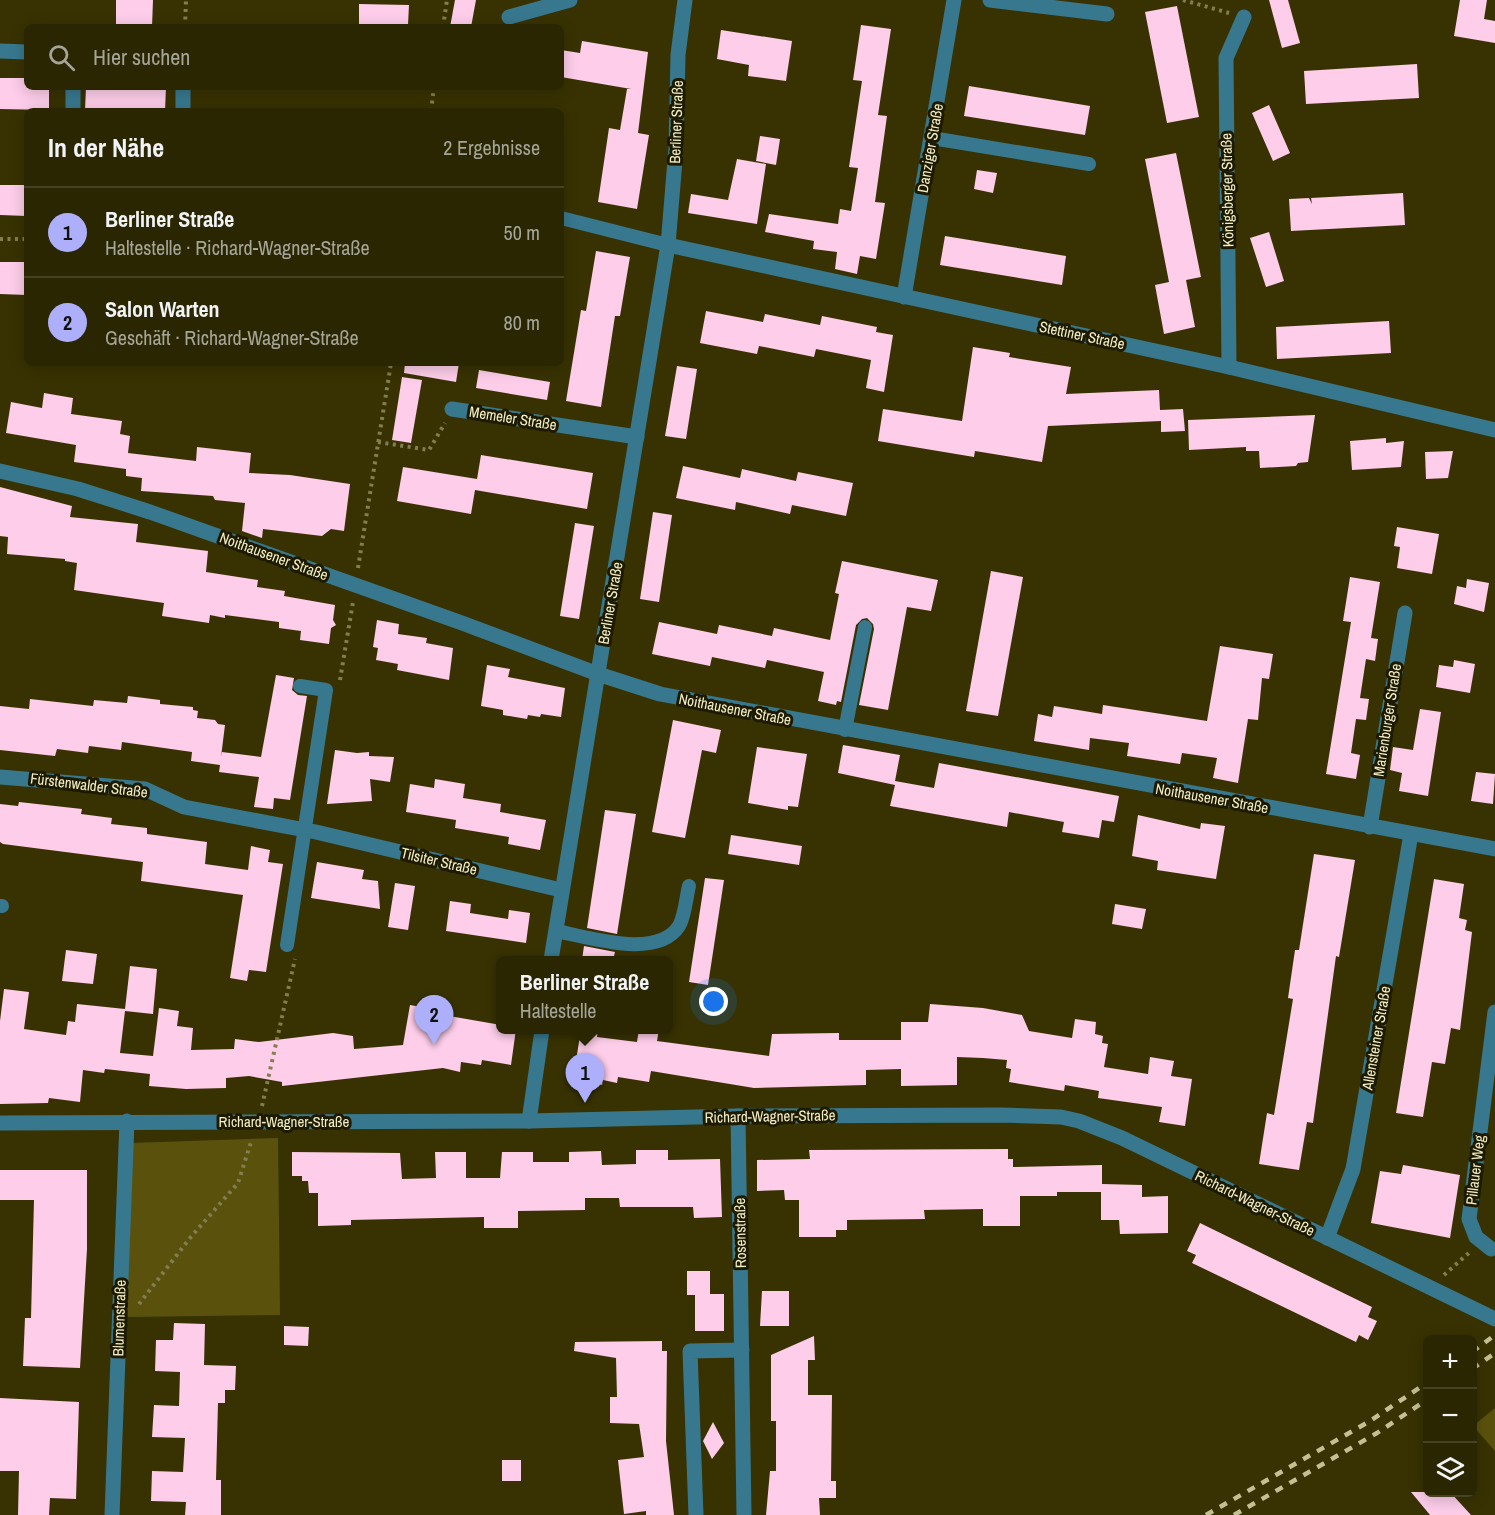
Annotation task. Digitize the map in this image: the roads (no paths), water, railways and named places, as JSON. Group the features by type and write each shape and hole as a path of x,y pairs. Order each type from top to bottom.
{"street":[{"path":"509,17 570,0"},
{"name":"Berliner Straße","path":"552,956 668,245 676,148 678,47 685,0"},
{"name":"Danziger Straße","path":"904,297 954,0"},
{"path":"990,0 1107,14"},
{"name":"Königsberger Straße","path":"1229,367 1226,58 1244,17"},
{"path":"0,51 24,52"},
{"path":"73,90 73,108"},
{"path":"183,90 183,108"},
{"name":"Stettiner Straße","path":"668,245 1229,367 1495,430"},
{"name":"Memeler Straße","path":"452,409 638,437"},
{"name":"Noithausener Straße","path":"0,471 117,501 598,674 670,696 1495,849"},
{"name":"Marienburger Straße","path":"1370,827 1405,613"},
{"name":"Fürstenwalder Straße","path":"0,777 145,789 184,807 310,831"},
{"name":"Tilsiter Straße","path":"310,831 561,890"},
{"name":"Allensteiner Straße","path":"1327,1238 1353,1169 1411,834"},
{"name":"Pillauer Weg","path":"1489,1245 1476,1237 1469,1219 1495,1012"},
{"path":"529,1121 541,1034"},
{"name":"Richard-Wagner-Straße","path":"0,1123 529,1121 738,1116 1001,1115 1061,1117 1079,1121 1122,1138 1495,1319"},
{"name":"Rosenstraße","path":"738,1116 744,1515"},
{"name":"Blumenstraße","path":"112,1515 127,1121"},
{"path":"696,1515 690,1352 742,1350"}],"lane":[{"path":"932,138 1089,164"},
{"path":"564,219 668,245"},
{"path":"845,730 865,627"},
{"path":"287,945 310,831 326,690 300,686"},
{"path":"556,931 631,944 654,945 669,938 680,925 689,886"}],"railway":[{"path":"1477,1348 1495,1335"},
{"path":"1477,1366 1495,1353"},
{"path":"1206,1515 1370,1421 1423,1385"},
{"path":"1234,1515 1377,1433 1423,1402"}],"place":[{"name":"Salon Warten","path":"434,1045"},
{"name":"Berliner Straße","path":"585,1103"}]}
